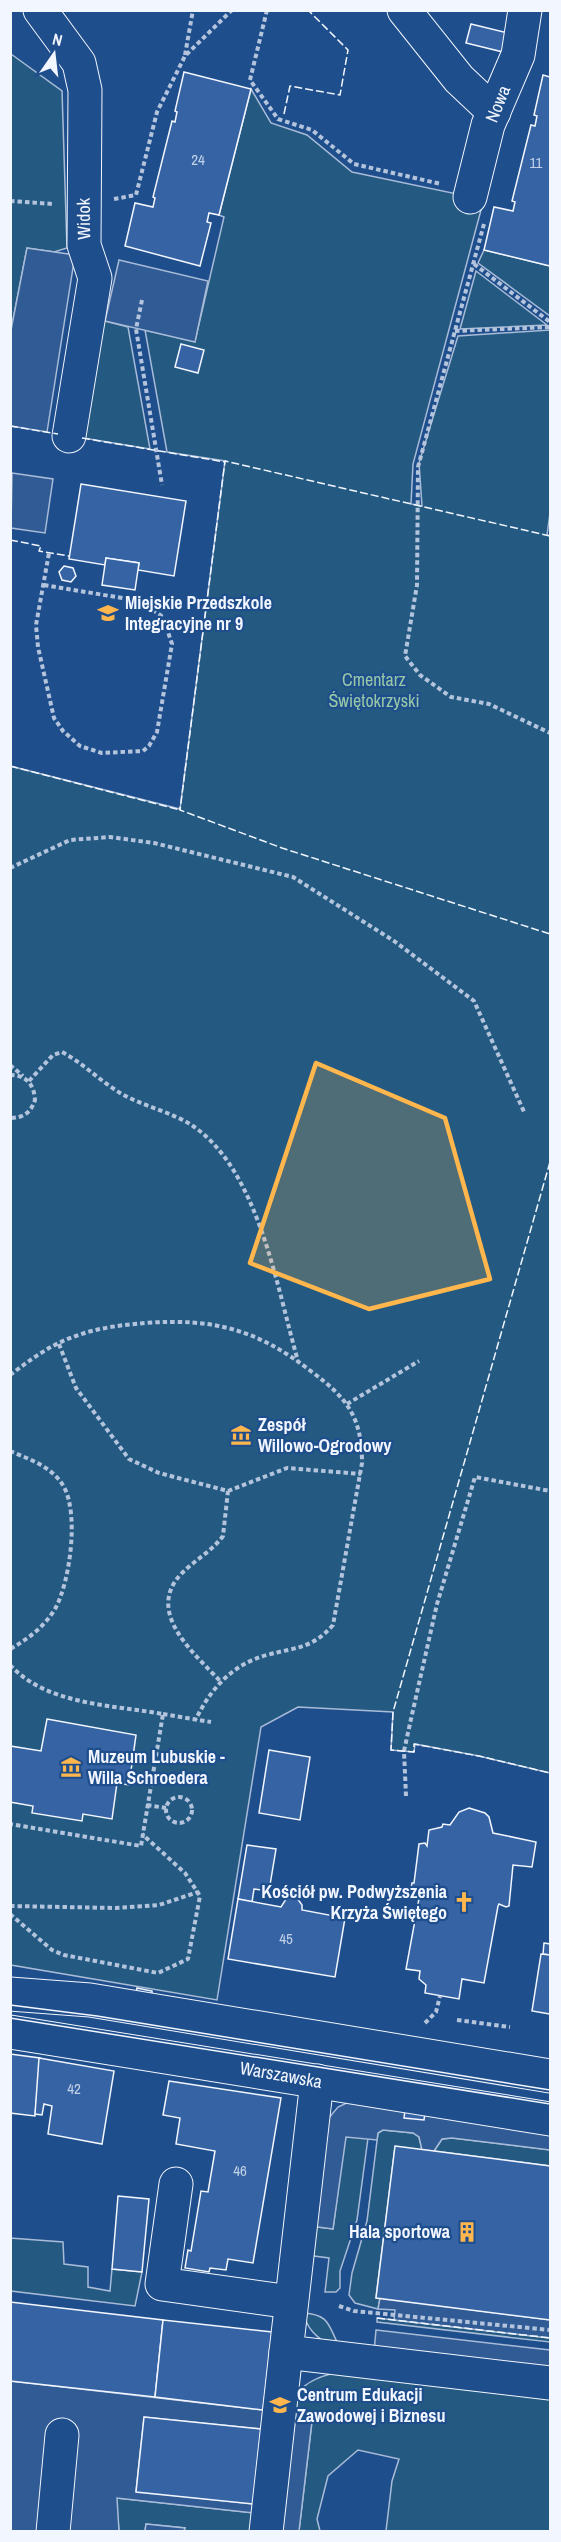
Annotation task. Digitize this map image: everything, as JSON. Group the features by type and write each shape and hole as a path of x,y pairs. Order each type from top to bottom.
{"main road":[{"name":"Widok","path":"40,10 79,63 83,76 69,204 95,278 69,436"},
{"path":"404,10 459,79 494,112"},
{"name":"Nowa","path":"470,197 494,112 518,55 525,10"},
{"path":"10,1994 90,2000 550,2076"},
{"name":"Warszawska","path":"10,2032 550,2119"},
{"path":"266,2532 316,2081"},
{"path":"176,2184 162,2284 291,2302"},
{"path":"286,2352 550,2383"},
{"path":"53,2532 62,2435"}],"path":[{"path":"10,201 69,204 136,195 157,111 185,56 193,10"},
{"path":"185,56 232,10"},
{"path":"267,10 250,80 279,119 312,130 354,164 405,176"},
{"path":"479,244 418,467 417,585 405,656 420,675 452,697 489,704 550,733"},
{"path":"474,264 550,322"},
{"path":"142,300 136,328 162,485"},
{"path":"455,331 550,327"},
{"path":"44,585 140,601 163,617 172,644 157,732 143,751 102,753 80,746 63,731 54,718 38,647 36,625 50,553"},
{"path":"10,868 70,840 110,837 154,843 293,877 394,941 474,1001 525,1114"},
{"path":"28,1080 53,1055 62,1052 101,1082 132,1099 193,1126 219,1150 248,1194 272,1262 298,1362"},
{"path":"10,1065 28,1080 35,1092 33,1107 21,1117 10,1118"},
{"path":"10,1075 28,1080"},
{"path":"10,1375 36,1356 72,1337 119,1325 176,1321 209,1323 244,1332 274,1346 325,1382 347,1404 362,1440 361,1474 333,1625 320,1639 299,1648 266,1655 245,1663 220,1681 204,1702 196,1719"},
{"path":"59,1344 76,1388 129,1459 159,1473 228,1491 286,1468 361,1474"},
{"path":"347,1404 419,1361"},
{"path":"10,1451 46,1468 57,1478 64,1488 70,1506 71,1530 62,1593 54,1611 38,1631 10,1649"},
{"path":"406,1796 404,1751 437,1604 475,1477 550,1491"},
{"path":"220,1681 172,1625 167,1608 174,1581 223,1536 228,1491"},
{"path":"10,1665 39,1687 70,1698 211,1722"},
{"path":"10,1824 141,1846 163,1714"},
{"path":"181,1798 188,1801 192,1813 184,1822 176,1823 166,1815 166,1808 169,1802 181,1798"},
{"path":"147,1805 166,1808"},
{"path":"10,1914 52,1950 64,1955 158,1973 188,1959 200,1896 184,1873 142,1834"},
{"path":"10,1906 116,1908 159,1905 171,1903 198,1892"},
{"path":"423,2029 436,2012 440,1996"},
{"path":"456,2020 510,2027"},
{"path":"339,2306 354,2311 550,2330"}],"highlighted area":[{"path":"316,1063 445,1118 490,1279 369,1309 250,1263"}],"green space":[{"path":"11,54 62,91 67,248 54,252 27,248 11,330"},
{"name":"Zespół Willowo-Ogrodowy","path":"251,89 271,123 307,135 352,172 462,195 460,205 481,210 413,464 411,504 422,506 419,463 458,336 550,330 550,513 547,535 550,536 550,1773 415,1744 414,1752 391,1750 393,1712 298,1707 261,1727 217,2000 11,1965 10,766 180,809 225,461 167,452 145,330 195,341 224,217 219,215"},
{"path":"484,250 550,266 550,316 478,263"},
{"path":"476,271 547,325 460,329"},
{"path":"105,321 128,327 150,449 77,437 93,338"},
{"path":"383,2130 413,2133 419,2137 422,2150 395,2147 376,2297 380,2298 378,2309 355,2303 349,2295 352,2273 367,2221 378,2133"},
{"path":"346,2137 368,2138 357,2220 340,2271 340,2288 336,2292 325,2292 329,2258 306,2255 310,2226 333,2229 344,2144"},
{"path":"452,2138 550,2150 550,2166 434,2151 442,2139"},
{"path":"10,2238 63,2242 64,2264 88,2267 88,2287 110,2291 112,2269 142,2272 135,2306 11,2291"},
{"path":"304,2313 323,2318 338,2344 328,2345 316,2335 309,2327"},
{"path":"377,2318 550,2338 550,2342 377,2322"},
{"path":"340,2372 550,2396 550,2531 386,2531 392,2481 399,2459 358,2450 328,2476 317,2519 320,2531 299,2531 313,2413 290,2410 297,2394 308,2383"},
{"path":"116,2498 254,2513 254,2521 249,2531 184,2531 185,2528 146,2524 145,2531 119,2531"}],"shaded area":[{"path":"27,248 75,255 47,432 11,426 11,330"},
{"path":"119,260 208,281 195,342 105,321"},
{"path":"12,473 53,479 45,533 11,528"},
{"path":"351,2101 550,2127 550,2150 452,2138 442,2139 434,2151 422,2150 419,2137 413,2133 383,2130 378,2133 377,2140 346,2137 333,2229 310,2226 328,2119 338,2107"},
{"path":"380,2298 550,2320 550,2338 394,2320 395,2310 378,2309"},
{"path":"376,2330 550,2350 550,2373 374,2352"},
{"path":"11,2381 263,2410 261,2429 144,2417 136,2491 253,2504 254,2513 117,2498 119,2531 11,2532"},
{"path":"290,2410 313,2413 299,2531 276,2532"},
{"path":"146,2524 185,2528 184,2531 145,2531"}],"building":[{"path":"471,24 508,33 503,52 466,43"},
{"path":"184,72 251,89 219,215 209,213 207,222 211,223 200,266 125,246 135,203 153,207 155,198 153,197 172,121 175,122 177,112 175,111"},
{"path":"543,75 550,77 550,266 484,250 494,207 513,211 515,202 512,201 531,125 535,126 537,116 534,115"},
{"path":"181,344 204,350 198,373 175,367"},
{"path":"81,484 186,501 174,576 138,570 139,563 106,558 105,565 69,559"},
{"path":"106,558 139,563 135,590 102,585"},
{"path":"64,566 73,568 76,576 71,582 62,580 59,572"},
{"name":"Muzeum Lubuskie - Willa Schroedera","path":"47,1719 136,1735 129,1785 117,1783 112,1819 83,1814 82,1821 32,1813 33,1806 10,1802 10,1746 41,1751"},
{"path":"269,1750 310,1757 300,1820 259,1813"},
{"name":"Kościół pw. Podwyższenia Krzyża Świętego","path":"469,1808 485,1813 489,1817 493,1833 536,1842 532,1867 513,1865 509,1906 499,1904 498,1906 484,1983 462,1979 459,1999 425,1993 426,1985 419,1979 420,1971 406,1969 420,1893 420,1891 412,1891 411,1888 414,1883 419,1844 425,1843 427,1846 429,1830 442,1827 443,1824 450,1825 459,1812"},
{"path":"247,1845 276,1849 269,1891 254,1889 252,1902 238,1899"},
{"path":"288,1896 297,1898 302,1905 302,1910 345,1918 335,1977 228,1959 238,1899 281,1907"},
{"path":"544,1943 550,1944 550,1955 543,1954"},
{"path":"541,1954 550,1955 550,2014 532,2011"},
{"path":"137,1988 152,1991 152,1996 136,1993"},
{"path":"10,2054 40,2058 35,2116 10,2113"},
{"path":"39,2058 114,2071 102,2144 48,2134 52,2106 44,2104 42,2115 35,2114"},
{"path":"169,2081 281,2098 253,2263 228,2259 226,2270 210,2268 209,2272 185,2268 188,2250 191,2251 201,2191 208,2192 215,2151 176,2144 180,2118 163,2115"},
{"path":"405,2110 425,2113 424,2120 404,2118"},
{"name":"Hala sportowa","path":"395,2146 550,2166 550,2320 376,2298"},
{"path":"118,2196 149,2199 142,2272 112,2269"},
{"path":"10,2302 163,2320 155,2397 10,2381"},
{"path":"163,2320 272,2332 263,2410 155,2397"},
{"path":"144,2417 261,2429 253,2504 136,2492"}],"tram line":[{"path":"10,2005 97,2016 550,2090"},
{"path":"10,2018 550,2104"}],"fence":[{"path":"284,114 290,86 340,95 348,50 308,10"},
{"path":"10,426 58,434"},
{"path":"82,438 225,462"},
{"path":"550,536 225,461 180,810 282,848 550,934"},
{"path":"10,540 41,546 39,551 69,556"},
{"path":"10,766 180,810 180,807"},
{"path":"550,1162 393,1712 391,1750 414,1752 414,1744 479,1756 550,1773"},
{"path":"377,2318 550,2338"}],"place":[{"name":"Miejskie Przedszkole Integracyjne nr 9","path":"108,613"},
{"name":"Zespół Willowo-Ogrodowy","path":"241,1435"},
{"name":"Muzeum Lubuskie - Willa Schroedera","path":"71,1767"},
{"name":"Kościół pw. Podwyższenia Krzyża Świętego","path":"464,1902"},
{"name":"Hala sportowa","path":"467,2232"},
{"name":"Centrum Edukacji Zawodowej i Biznesu","path":"280,2405"}],"park label":[{"name":"Cmentarz Świętokrzyski","path":"374,690"}]}
